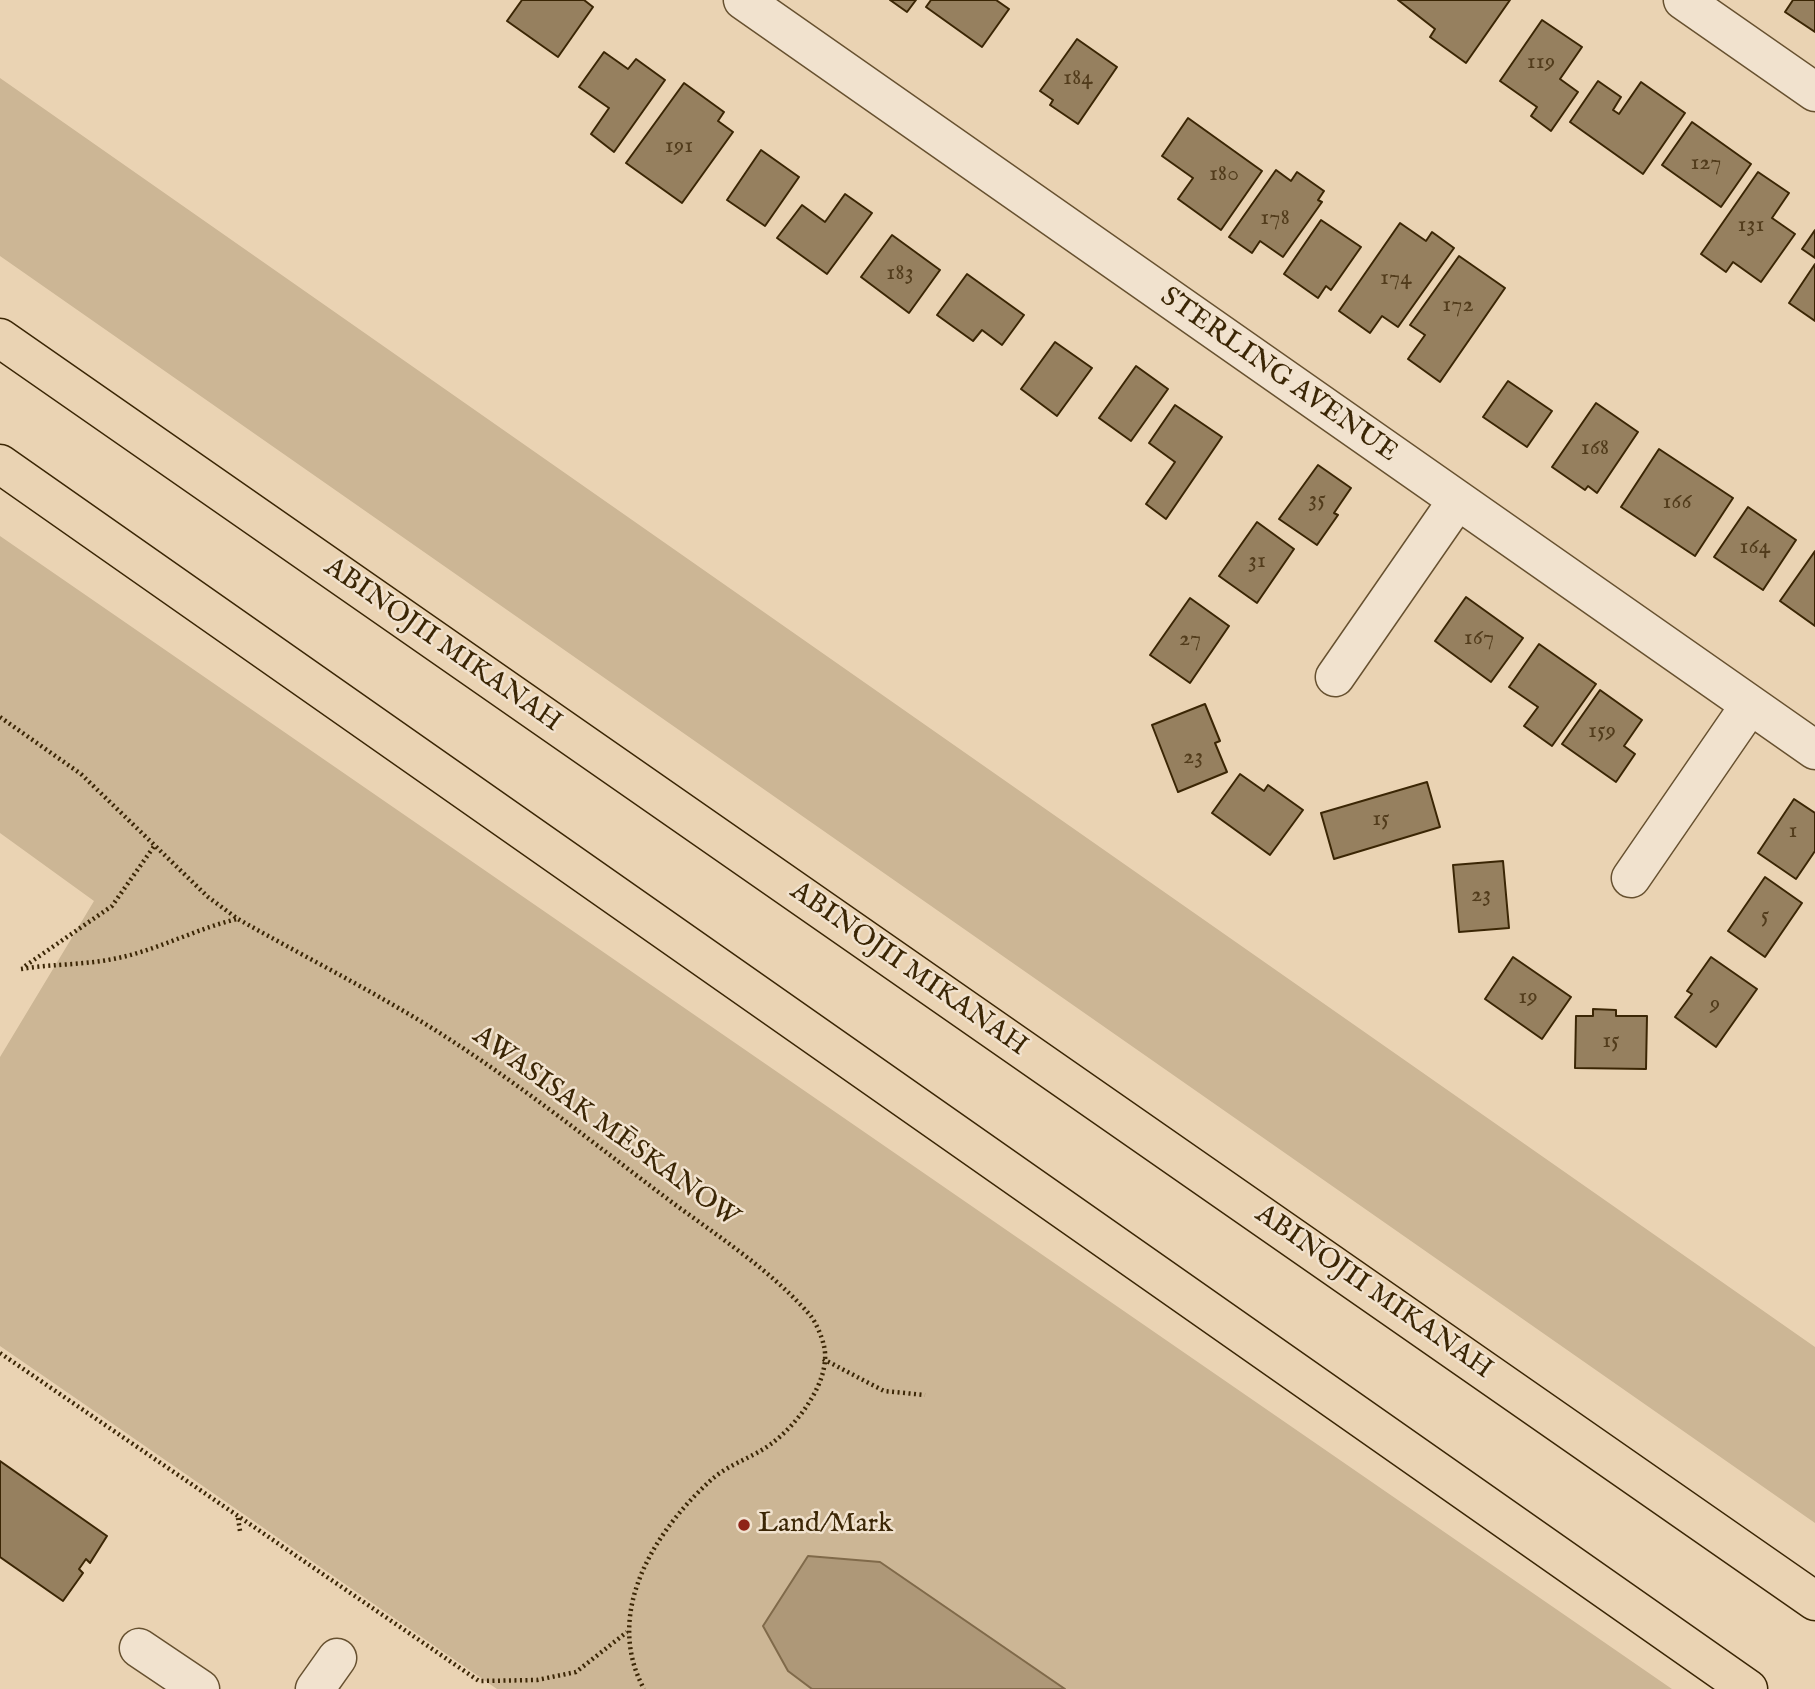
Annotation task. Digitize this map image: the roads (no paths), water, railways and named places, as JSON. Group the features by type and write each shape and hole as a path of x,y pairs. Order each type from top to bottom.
{"main road":[{"name":"ABINOJII MIKANAH","path":"0,338 1815,1601"},
{"path":"0,464 1748,1689"}],"street":[{"name":"STERLING AVENUE","path":"743,0 1815,750"},
{"path":"1683,0 1815,92"},
{"path":"1335,677 1457,501"},
{"path":"1631,878 1750,705"},
{"path":"139,1648 200,1689"},
{"path":"315,1689 337,1658"}],"place":[{"name":"Land/Mark","path":"744,1525"}]}
